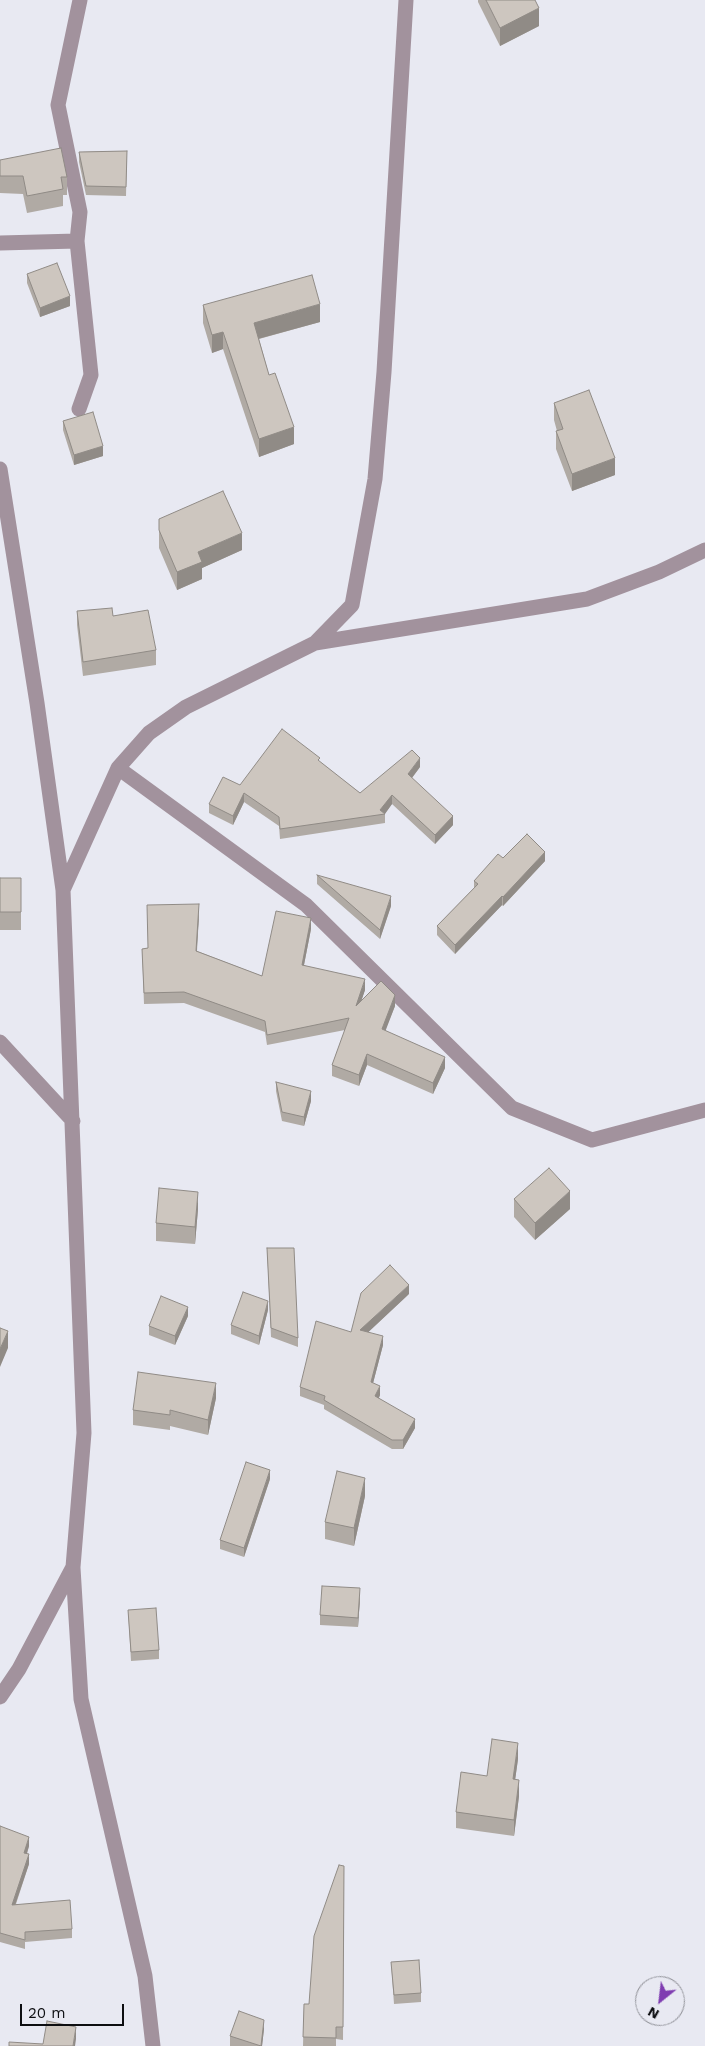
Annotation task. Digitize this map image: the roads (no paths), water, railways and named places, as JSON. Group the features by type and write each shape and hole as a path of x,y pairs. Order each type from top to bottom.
{"street":[{"path":"79,409 91,375 77,241 80,212 58,105 80,0"},
{"path":"315,644 352,605 375,479 384,372 406,0"},
{"path":"0,243 77,241"},
{"path":"0,470 37,704 63,890 84,1433 73,1567 81,1699 145,1976 153,2046"},
{"path":"63,890 118,768 149,733 186,706 315,644 587,599 660,572 705,550"},
{"path":"118,768 306,906 512,1108 592,1140 705,1110"},
{"path":"0,1042 73,1121"},
{"path":"0,1697 19,1669 73,1567"}]}
